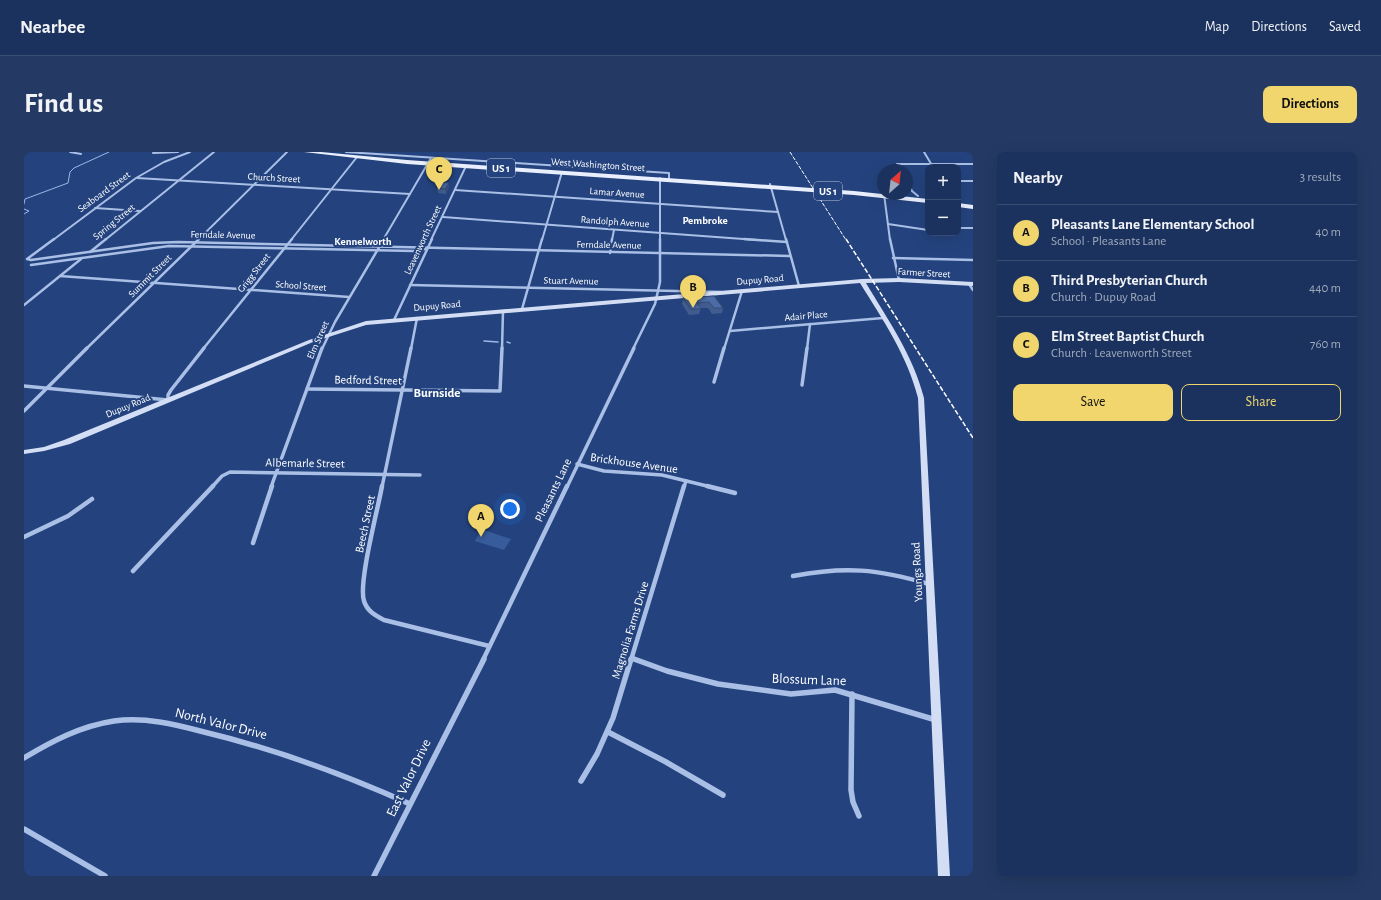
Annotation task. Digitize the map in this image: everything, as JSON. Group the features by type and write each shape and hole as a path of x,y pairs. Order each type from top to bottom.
{"main road":[{"name":"West Washington Street","path":"306,152 357,157 430,161 466,166 660,178 669,176 697,181 877,194"},
{"path":"913,196 925,197"},
{"name":"US 1","path":"913,199 925,201"},
{"path":"961,200 973,200"},
{"path":"961,205 973,207"}],"street":[{"path":"70,152 81,154"},
{"path":"153,153 178,152"},
{"name":"Seaboard Street","path":"34,254 136,178 164,162 190,152"},
{"name":"Spring Street","path":"24,305 214,152"},
{"name":"Summit Street","path":"24,411 287,152"},
{"path":"346,152 430,161 669,176"},
{"path":"924,152 931,163"},
{"name":"Grigg Street","path":"168,400 168,395 171,390 357,157"},
{"name":"Elm Street","path":"253,543 276,472 328,334 430,161"},
{"path":"897,164 973,164"},
{"name":"Leavenworth Street","path":"394,320 466,166"},
{"path":"522,309 562,172"},
{"name":"Church Street","path":"136,178 410,194"},
{"name":"Pleasants Lane","path":"466,691 657,298 659,290 660,178"},
{"path":"961,181 973,181"},
{"path":"771,186 799,286"},
{"name":"Lamar Avenue","path":"455,190 778,212"},
{"path":"913,192 918,196"},
{"path":"885,200 893,258 899,280"},
{"path":"95,208 140,211"},
{"name":"Randolph Avenue","path":"443,217 786,242"},
{"path":"888,224 925,230"},
{"path":"961,228 973,228"},
{"path":"610,252 614,230"},
{"name":"Ferndale Avenue","path":"34,254 27,259 32,260 158,243 195,242 790,256"},
{"name":"Ferndale Avenue","path":"31,264 157,247 414,251 428,248"},
{"path":"893,258 973,260"},
{"name":"School Street","path":"60,276 349,297"},
{"name":"Dupuy Road","path":"24,452 44,449 67,442 328,334 360,325 394,320 874,280"},
{"name":"Farmer Street","path":"874,280 971,284"},
{"name":"Youngs Road","path":"862,281 908,357 916,378 921,398 944,876"},
{"path":"971,284 973,290"},
{"name":"Stuart Avenue","path":"410,285 731,292"},
{"path":"714,382 742,291"},
{"name":"Bedford Street","path":"307,389 500,391 503,311"},
{"name":"Beech Street","path":"417,318 364,575 362,599 366,607 376,616 384,620 489,646"},
{"name":"Adair Place","path":"730,331 884,318"},
{"path":"802,385 810,324"},
{"path":"24,386 168,400"},
{"name":"Brickhouse Avenue","path":"577,464 604,471 662,474 735,493"},
{"name":"Albemarle Street","path":"133,572 222,476 230,472 420,475"},
{"name":"Magnolia Farms Drive","path":"581,781 608,732 686,481"},
{"path":"24,537 68,516 92,499"},
{"path":"793,576 826,570 857,569 887,573 930,584"},
{"name":"Blossum Lane","path":"632,658 679,674 718,684 791,694 835,690 937,721"},
{"name":"East Valor Drive","path":"374,876 466,691"},
{"path":"852,694 851,790 853,802 859,816"},
{"name":"North Valor Drive","path":"24,758 57,739 91,727 108,722 144,720 232,738 271,749 318,765 410,804"},
{"path":"608,732 659,757 722,795"},
{"path":"24,829 105,876"}],"shaded area":[{"path":"481,529 511,539 504,550 475,541"}],"building":[{"path":"441,182 449,183 445,189 437,188"},
{"path":"714,296 723,308 714,308 709,302 697,303 701,309 691,309 683,298"}],"waterway":[{"path":"24,204 25,199 68,183 70,172 74,168 109,152"},
{"path":"24,209 29,211 24,214"},
{"path":"484,341 498,342"}],"railway":[{"path":"790,152 846,240"},
{"path":"846,239 973,438"}],"place":[{"name":"Elm Street Baptist Church","path":"439,190"},
{"name":"Third Presbyterian Church","path":"693,308"},
{"name":"Pleasants Lane Elementary School","path":"481,537"}],"district":[{"name":"Pembroke","path":"705,220"},
{"name":"Kennelworth","path":"363,241"},
{"name":"Burnside","path":"437,393"}]}
